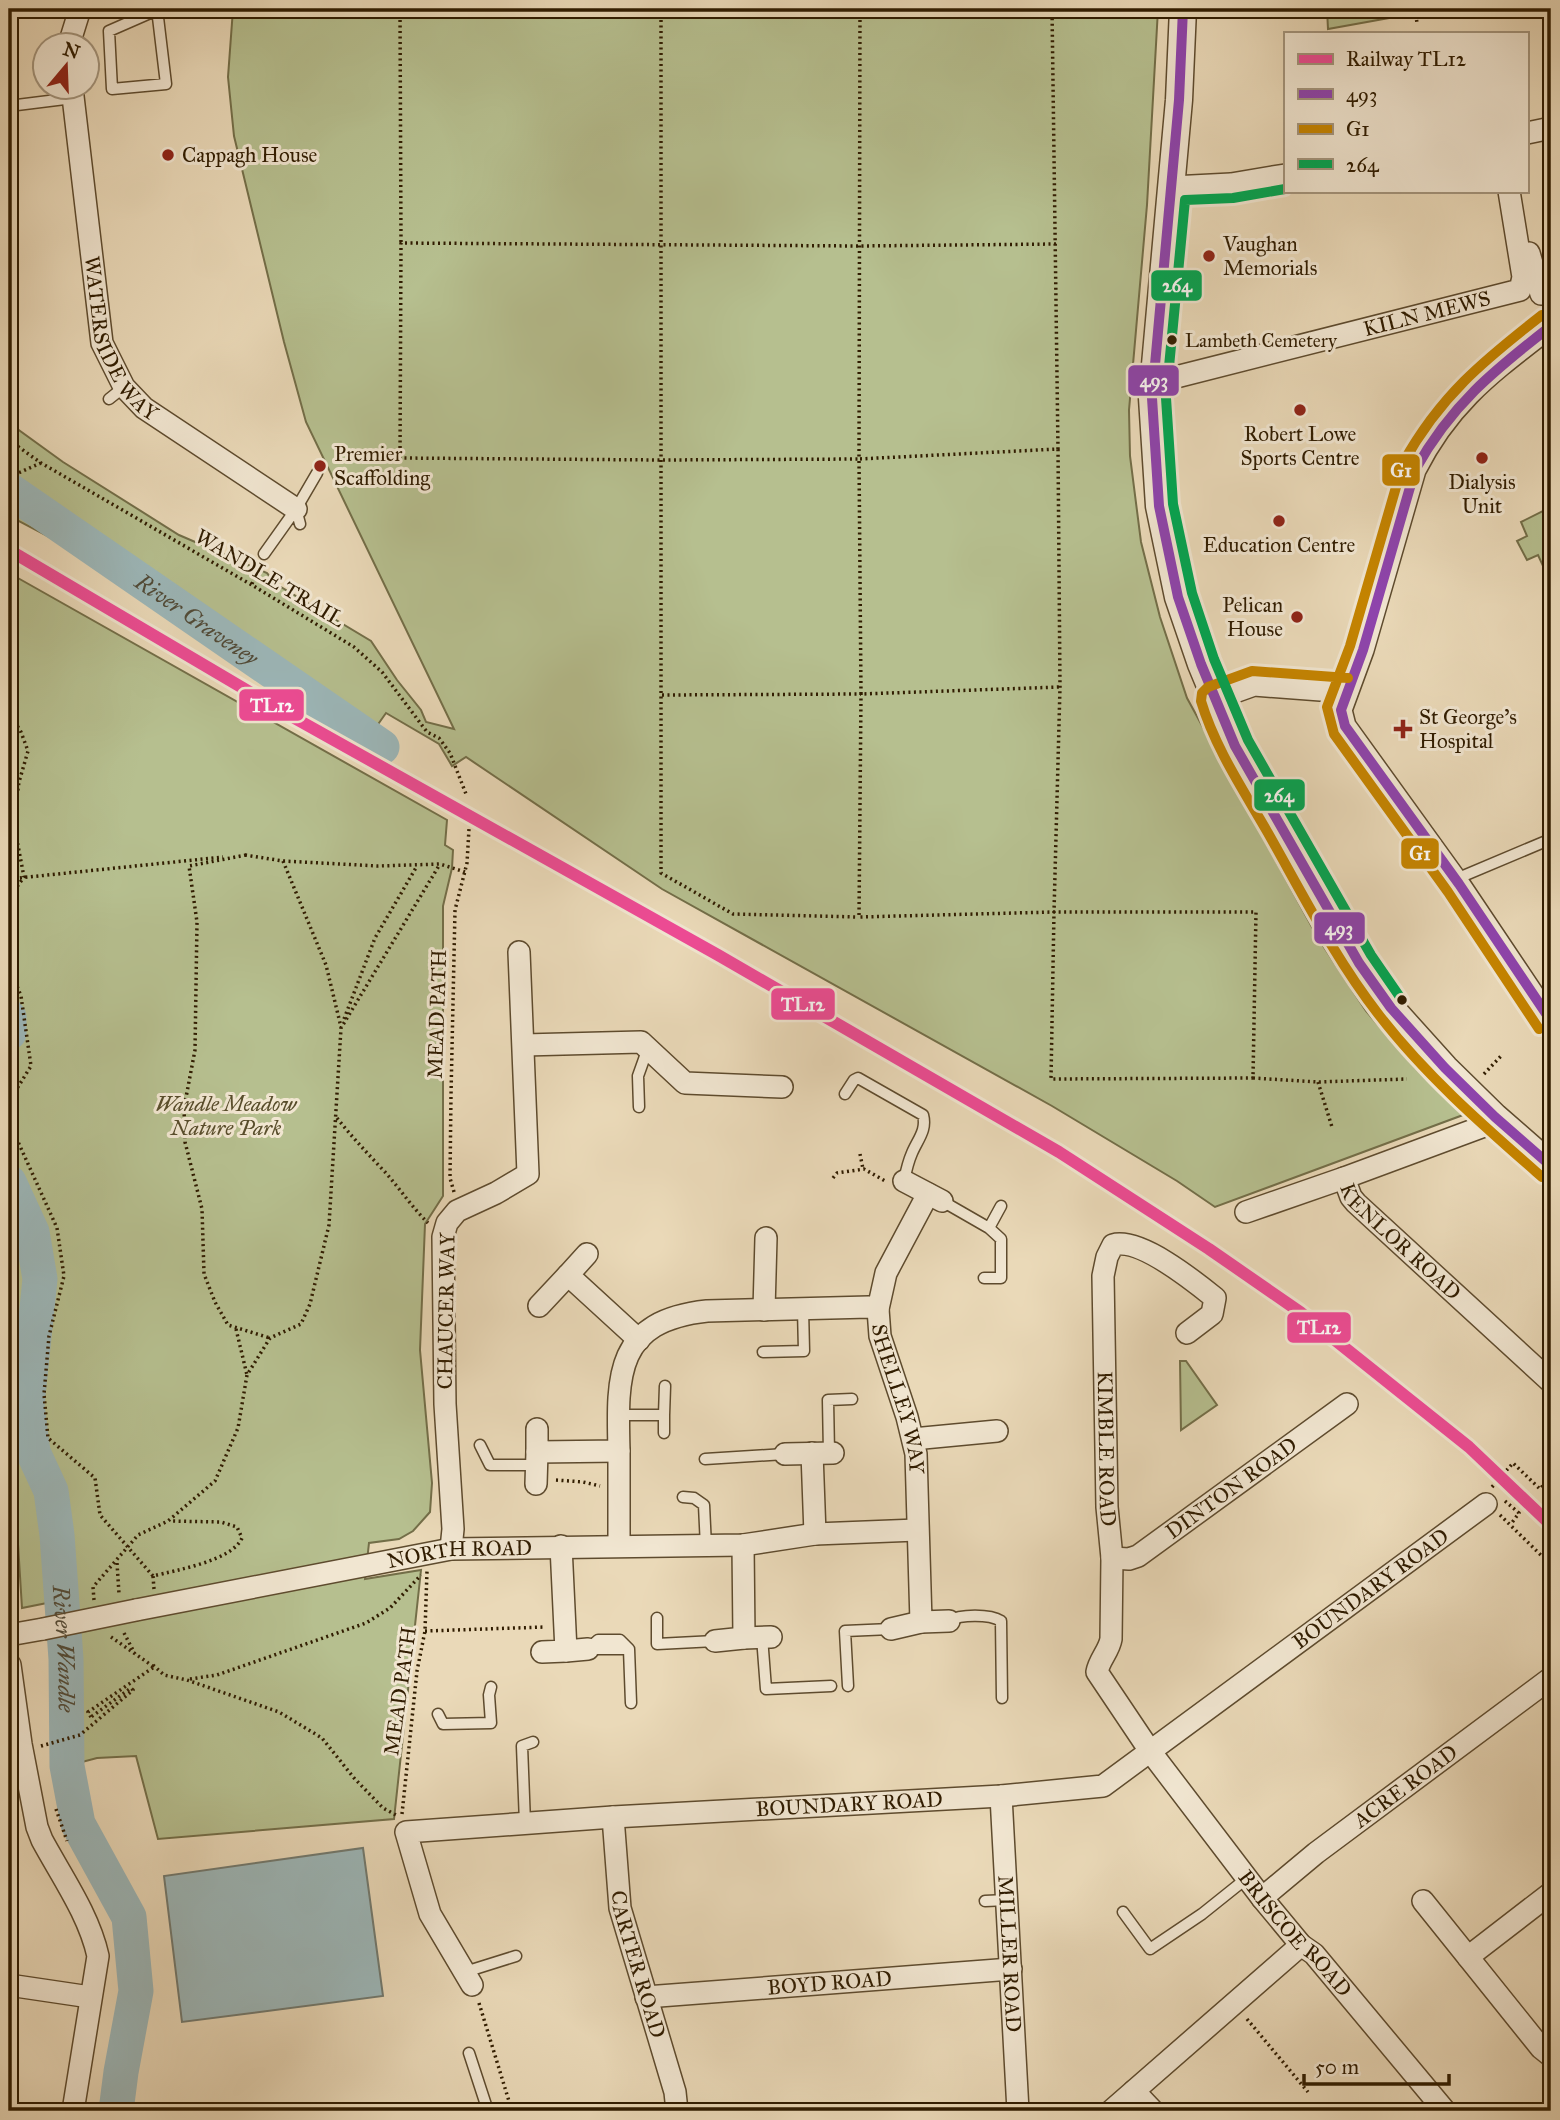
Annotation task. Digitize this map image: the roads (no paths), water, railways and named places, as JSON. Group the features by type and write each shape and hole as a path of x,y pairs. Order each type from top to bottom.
{"street":[{"path":"73,32 80,9"},
{"path":"1182,9 1172,187 1153,378 1155,466 1166,548 1178,597 1201,664 1235,746 1359,963 1391,1008 1445,1068 1551,1166"},
{"name":"WATERSIDE WAY","path":"74,102 102,343 117,393 144,408 298,516"},
{"path":"1528,133 1551,128"},
{"path":"1172,187 1231,184 1284,175"},
{"name":"KILN MEWS","path":"1153,378 1172,378 1520,290 1522,278 1509,192"},
{"path":"1515,231 1527,248 1541,294 1551,292"},
{"path":"1551,326 1478,383 1449,414 1423,454 1415,470 1363,650 1341,710 1345,726 1456,879 1551,1021"},
{"path":"1215,699 1254,685 1347,692"},
{"name":"CHAUCER WAY","path":"451,1549 453,1529 445,1404 443,1237 453,1214 528,1174 519,952"},
{"path":"524,1045 641,1041 685,1083 782,1087"},
{"name":"KENLOR ROAD","path":"1495,1117 1487,1125 1344,1178 1356,1203 1551,1382"},
{"path":"1246,1212 1344,1178"},
{"path":"899,1184 935,1198"},
{"name":"SHELLEY WAY","path":"921,1622 913,1439 880,1336 878,1309 886,1273 935,1198"},
{"path":"764,1310 766,1238"},
{"name":"KIMBLE ROAD","path":"1150,1751 1097,1672 1098,1665 1110,1647 1111,1639 1112,1558 1107,1507 1103,1276 1113,1244 1122,1242 1134,1245 1167,1264 1215,1298 1212,1314 1187,1333"},
{"path":"539,1306 587,1254"},
{"path":"568,1275 639,1340"},
{"path":"620,1545 620,1378 626,1359 639,1340 658,1323 682,1314 869,1307 878,1309"},
{"name":"DINTON ROAD","path":"1112,1558 1129,1559 1138,1556 1347,1404"},
{"path":"537,1429 537,1470 619,1451"},
{"path":"913,1439 997,1431"},
{"path":"785,1454 825,1453 816,1534"},
{"name":"BOUNDARY ROAD","path":"468,1978 430,1914 406,1832 613,1817 1001,1796 1103,1786 1491,1502"},
{"name":"NORTH ROAD","path":"9,1635 451,1549 620,1545 706,1547 743,1545 816,1534 917,1530"},
{"path":"715,1641 759,1638 743,1545"},
{"path":"542,1652 577,1650 564,1626 561,1546"},
{"path":"891,1629 921,1622 949,1621"},
{"path":"10,1665 21,1744 37,1827 95,1942 98,1956 73,2111"},
{"name":"ACRE ROAD","path":"1262,1898 1316,1853 1551,1678"},
{"name":"BRISCOE ROAD","path":"1150,1751 1262,1898 1301,1945 1314,1954 1442,2110"},
{"name":"MILLER ROAD","path":"1001,1796 1018,2111"},
{"name":"CARTER ROAD","path":"613,1817 620,1908 675,2092 677,2111"},
{"path":"1468,1957 1551,1894"},
{"path":"1423,1901 1541,2048 1551,2056"},
{"path":"1111,2111 1301,1945"},
{"name":"BOYD ROAD","path":"646,1997 1011,1969"},
{"path":"9,1985 90,1997"},
{"path":"1134,2091 1153,2111"}],"lane":[{"path":"157,9 166,84 112,89 109,31 157,9"},
{"path":"9,106 32,101"},
{"path":"264,554 298,516 317,472"},
{"path":"1456,879 1551,839"},
{"path":"639,1107 638,1076 648,1048"},
{"path":"845,1094 854,1080 859,1078 923,1115 923,1133 899,1184"},
{"path":"935,1198 989,1228 1001,1239 1001,1278 984,1278"},
{"path":"989,1228 1001,1206"},
{"path":"763,1352 804,1351 803,1309"},
{"path":"664,1387 664,1433"},
{"path":"825,1453 828,1400 852,1399"},
{"path":"618,1415 664,1415"},
{"path":"480,1445 490,1465 537,1470"},
{"path":"705,1459 785,1454"},
{"path":"682,1497 694,1498 704,1505 706,1547"},
{"path":"657,1618 657,1644 715,1641"},
{"path":"949,1621 955,1618 995,1618 1001,1621 1002,1698"},
{"path":"848,1686 845,1631 891,1629"},
{"path":"759,1638 766,1689 831,1686"},
{"path":"577,1650 598,1640 620,1640 629,1649 631,1703"},
{"path":"438,1714 443,1724 491,1723 491,1687"},
{"path":"525,1823 522,1746 533,1742"},
{"path":"1123,1912 1150,1949 1202,1914 1247,1878"},
{"path":"985,1901 1007,1900"},
{"path":"468,1978 516,1956"},
{"path":"469,2053 488,2111"}],"water":[{"path":"363,1848 383,1996 182,2022 164,1876"}],"waterway":[{"name":"River Graveney","path":"9,490 382,747"},
{"name":"River Wandle","path":"9,1017 9,1033"},
{"name":"River Wandle","path":"9,1182 32,1232 40,1279 27,1405 33,1452 51,1491 57,1535 66,1659 67,1766 78,1824 129,1917 136,1991 116,2111"}],"rail line":[{"name":"TL12","path":"9,550 282,711 718,955 1059,1152 1209,1249 1300,1312 1469,1447 1551,1525"}],"place":[{"name":"Cappagh House","path":"168,155"},
{"name":"Vaughan Memorials","path":"1209,256"},
{"name":"Lambeth Cemetery","path":"1172,340"},
{"name":"Robert Lowe Sports Centre","path":"1300,410"},
{"name":"Dialysis Unit","path":"1482,458"},
{"name":"Premier Scaffolding","path":"320,466"},
{"name":"Education Centre","path":"1279,521"},
{"name":"Pelican House","path":"1297,617"},
{"name":"St George's Hospital","path":"1403,729"}],"park label":[{"name":"Wandle Meadow Nature Park","path":"226,1116"}]}
